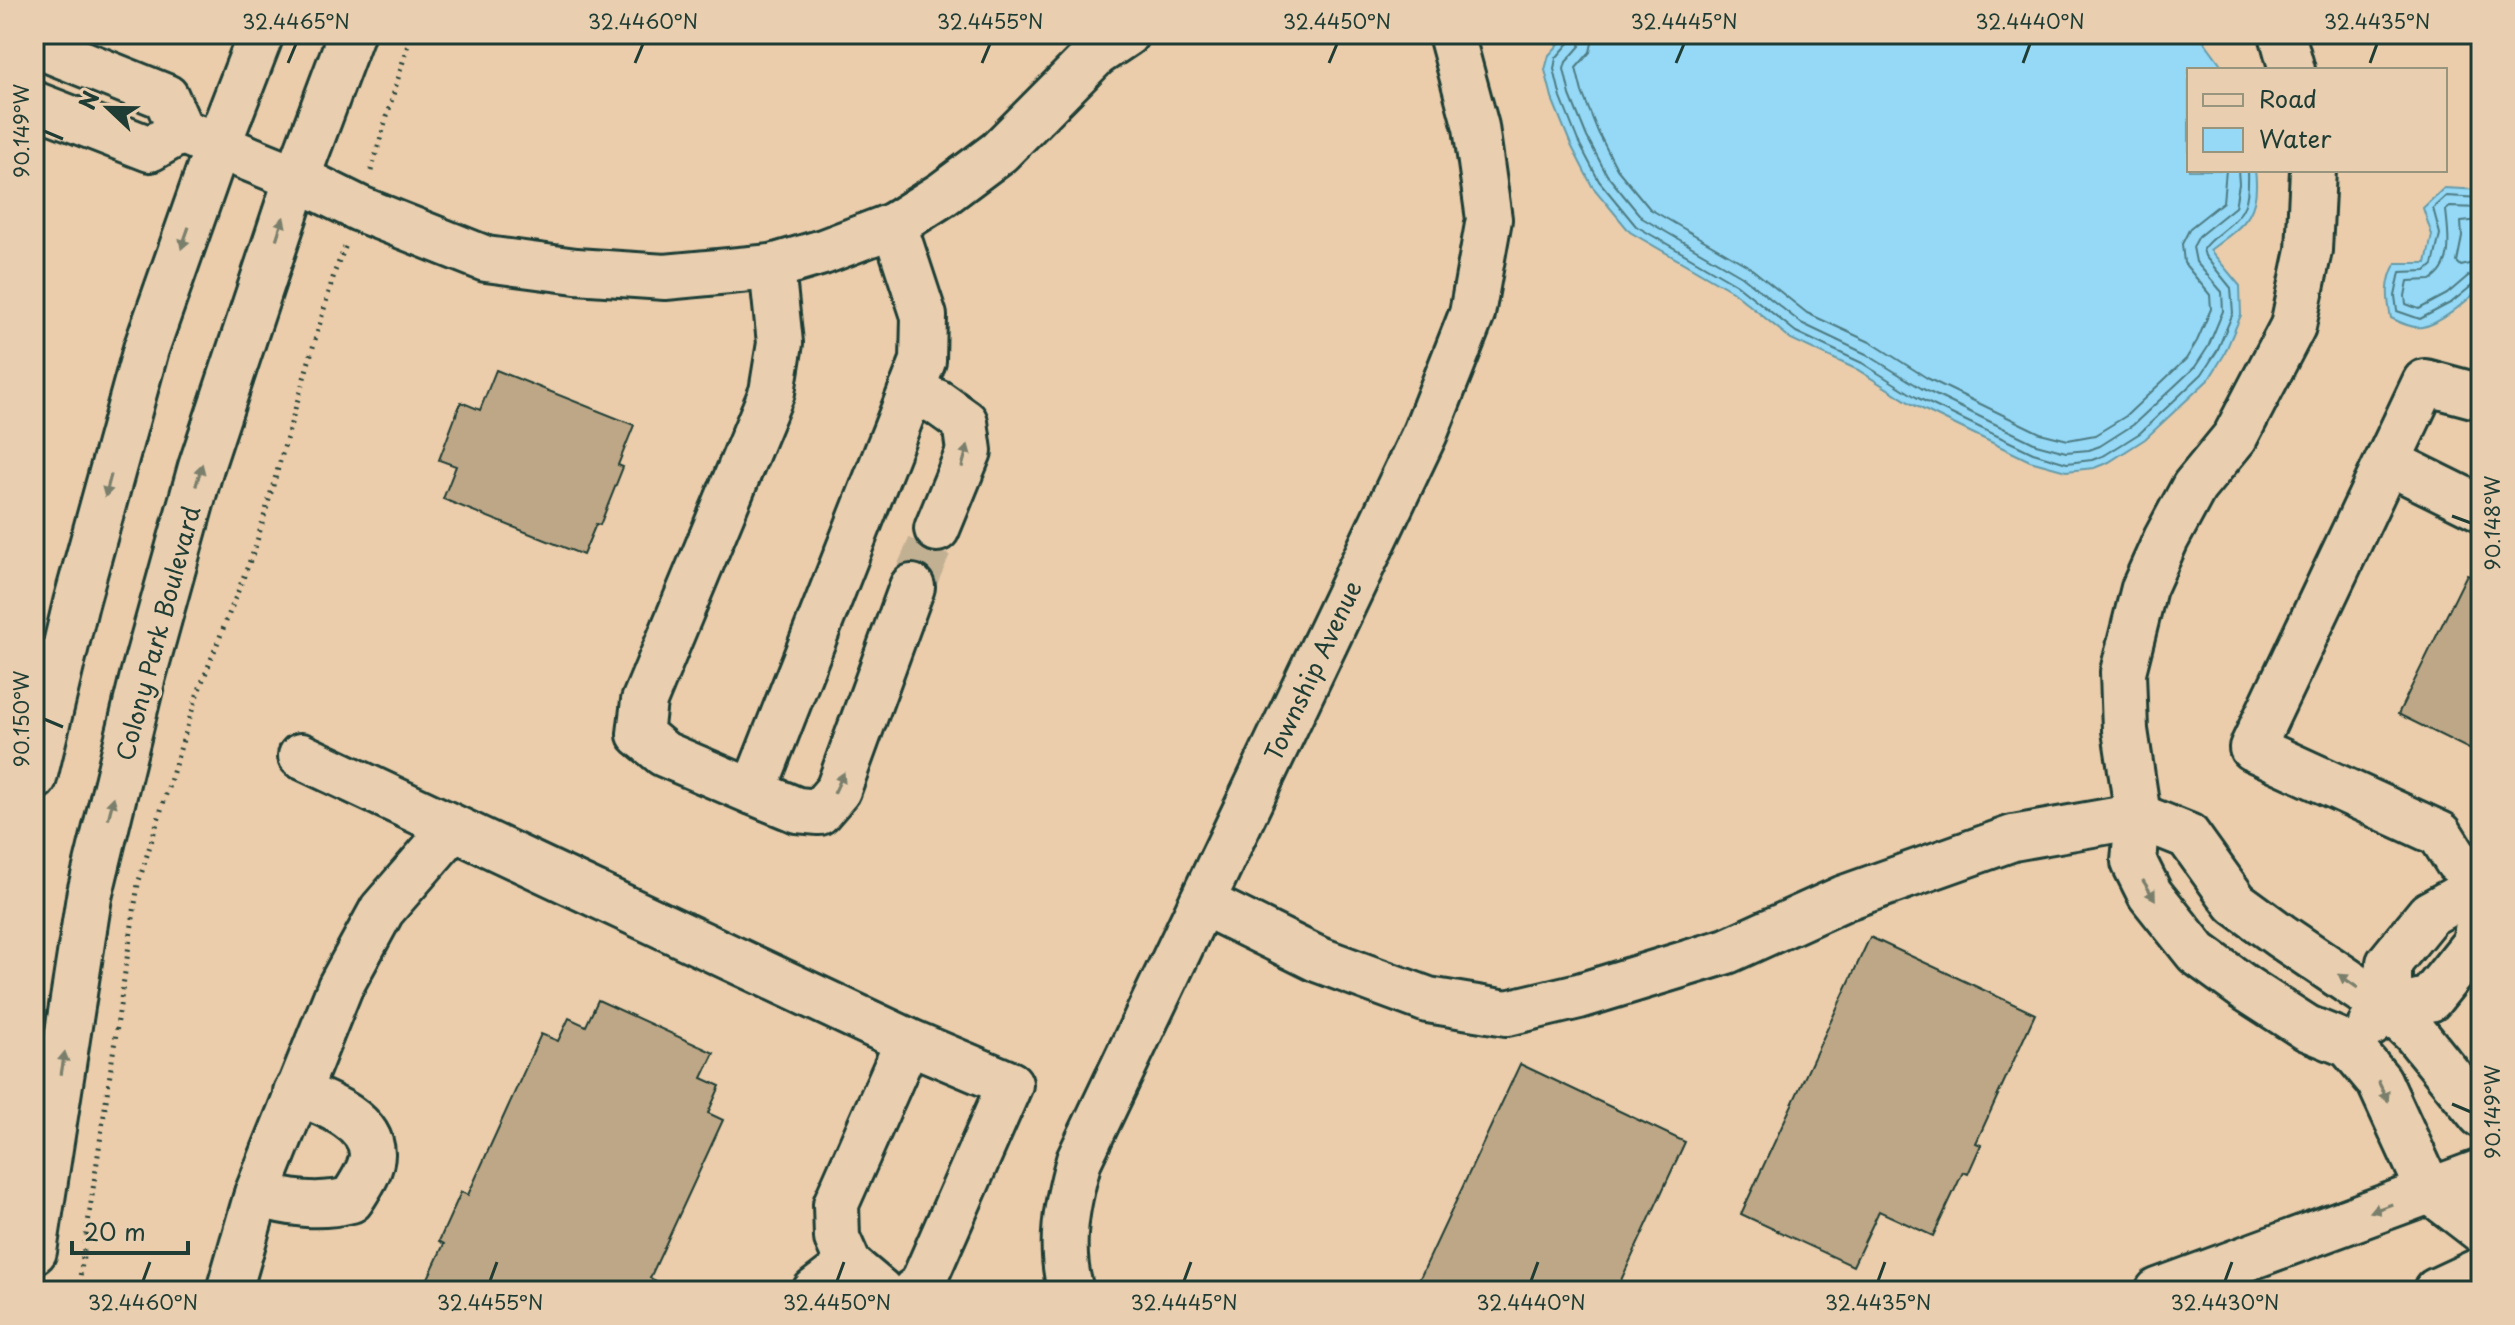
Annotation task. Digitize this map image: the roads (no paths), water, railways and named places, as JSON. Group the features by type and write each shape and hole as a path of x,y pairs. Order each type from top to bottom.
{"street":[{"path":"34,778 76,603 146,349 199,138 261,34"},
{"name":"Colony Park Boulevard","path":"34,1251 92,882 143,676 201,467 297,178 351,34"},
{"path":"34,44 166,97 199,138 297,178 360,209 486,259 576,271 665,277 772,267 823,252 894,225 943,194 999,152 1096,54 1126,34"},
{"name":"Township Avenue","path":"1071,1291 1066,1275 1064,1237 1068,1198 1079,1160 1425,433 1472,314 1489,219 1476,127 1451,34"},
{"path":"34,104 150,149 199,138"},
{"path":"2313,172 2309,250 2293,326 2235,437 2194,487 2144,588 2123,672 2125,730 2138,816 2134,862 2150,894 2197,953 2307,1028 2349,1045 2379,1081 2429,1190 2481,1230"},
{"path":"753,792 923,361 924,316 894,225"},
{"path":"772,267 780,343 772,392 644,701 640,734 664,754 797,810 819,812 838,790 912,587"},
{"path":"2389,1009 2389,963 2429,914 2481,883 2457,861 2440,834 2252,748 2425,382 2481,397"},
{"path":"911,391 937,402 965,422 969,451 937,529"},
{"path":"2388,462 2481,508"},
{"path":"301,756 908,1041 1010,1084 920,1289 914,1291"},
{"path":"1202,902 1317,959 1428,1000 1507,1013 1579,996 1727,951 1844,898 2013,838 2138,816 2188,836 2236,903 2389,1009 2414,1032 2481,1115"},
{"path":"229,1291 257,1194 340,987 382,910 453,828"},
{"path":"2349,1045 2389,1009 2430,999 2475,943 2481,905"},
{"path":"848,1282 837,1238 836,1204 908,1041"},
{"path":"257,1194 304,1205 327,1206 351,1200 366,1176 372,1154 366,1134 345,1115 296,1092"},
{"path":"2158,1291 2481,1172"},
{"path":"2436,1291 2481,1270"}],"water":[{"path":"1568,34 2199,34 2224,68 2187,68 2187,172 2255,172 2255,198 2247,218 2210,250 2240,286 2241,315 2224,355 2209,379 2145,439 2094,468 2066,471 2030,461 1912,404 1858,370 1791,339 1732,291 1630,232 1592,186 1571,145 1553,101 1545,70 1549,55"},
{"path":"2444,188 2481,190 2481,288 2437,321 2422,327 2410,326 2391,318 2388,297 2390,277 2396,263 2426,263 2432,235 2423,208"}],"tunnel":[{"path":"912,587 937,529"}]}
